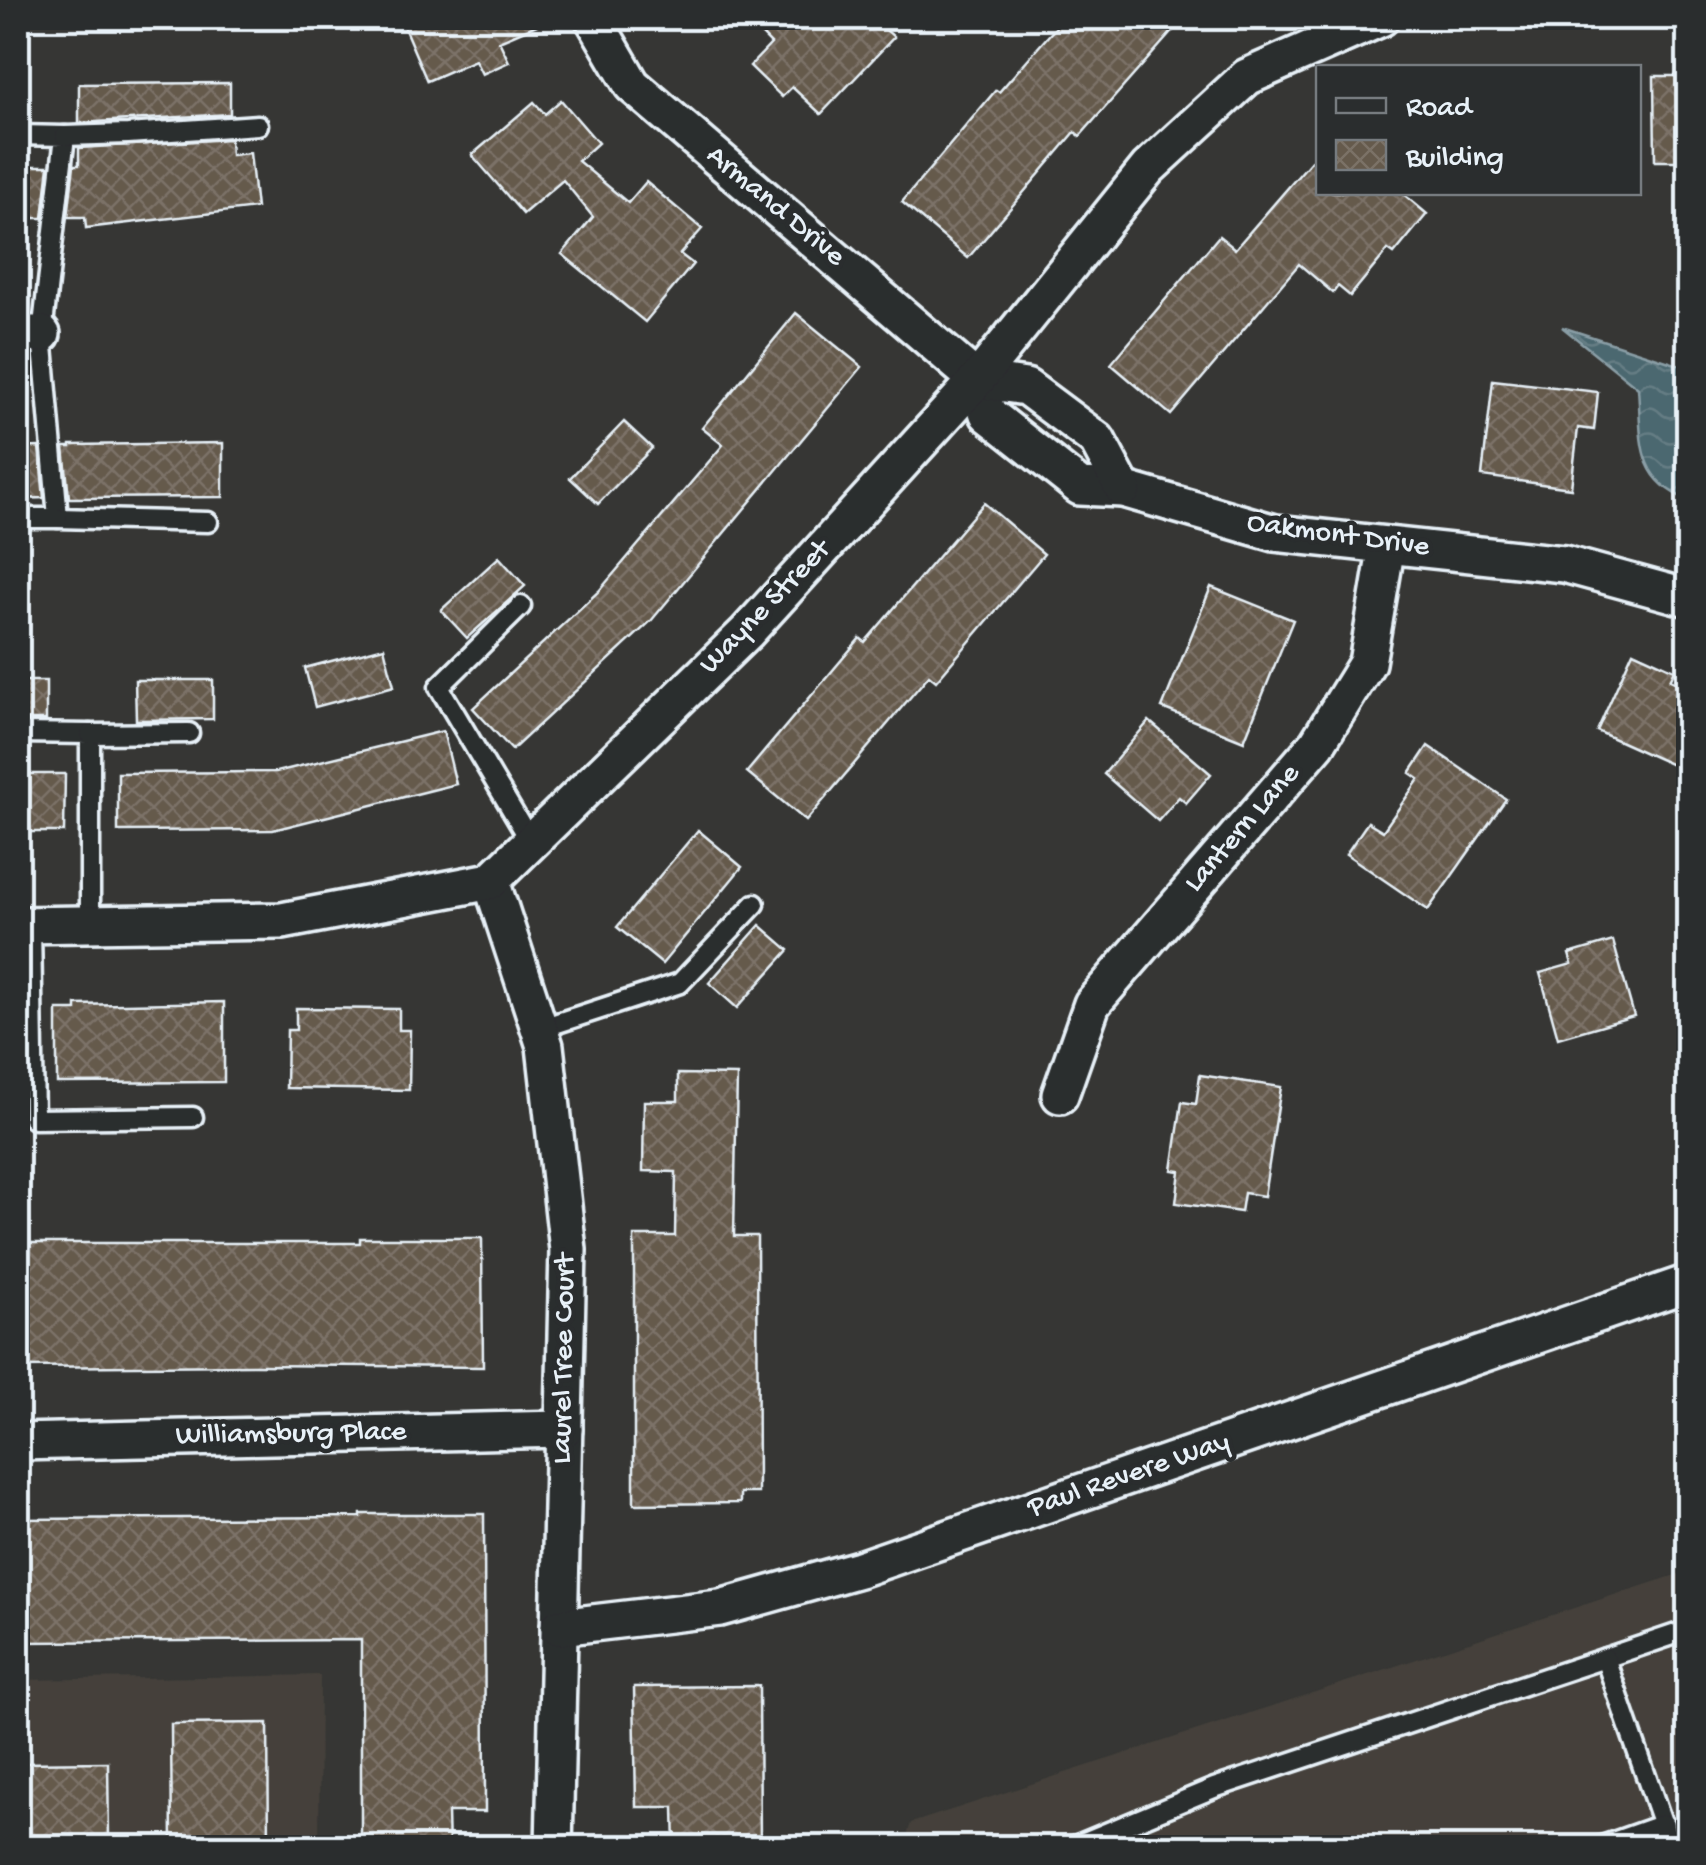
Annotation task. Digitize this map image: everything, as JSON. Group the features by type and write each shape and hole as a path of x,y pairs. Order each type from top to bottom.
{"street":[{"name":"Armand Drive","path":"593,18 632,85 978,380"},
{"name":"Wayne Street","path":"491,881 747,632 978,380 1148,168 1248,76 1381,18"},
{"name":"Oakmont Drive","path":"978,380 988,414 1080,487 1123,489 1275,533 1564,564 1688,598"},
{"path":"978,380 1026,387 1097,440 1123,489"},
{"name":"Lantern Lane","path":"1060,1095 1092,1004 1318,744 1366,664 1387,545"},
{"path":"24,925 282,921 491,881"},
{"name":"Laurel Tree Court","path":"491,881 545,1046 568,1250 554,1848"},
{"name":"Paul Revere Way","path":"559,1627 720,1608 859,1569 1688,1283"},
{"name":"Williamsburg Place","path":"18,1442 564,1429"}],"lane":[{"path":"18,134 128,134 258,125"},
{"path":"58,518 30,334 65,136"},
{"path":"18,518 208,522"},
{"path":"521,606 439,687 531,842"},
{"path":"18,733 190,734"},
{"path":"90,734 90,924"},
{"path":"539,1029 680,983 755,904"},
{"path":"24,925 26,1119 193,1117"},
{"path":"1070,1848 1214,1788 1688,1630"},
{"path":"1604,1658 1671,1848"},
{"path":"1596,1848 1664,1824"}],"shaded area":[{"path":"1688,1571 1688,1847 903,1848 911,1823"},
{"path":"320,1675 319,1847 18,1847 18,1680"}],"water":[{"path":"1562,327 1688,368 1688,500 1658,481 1650,468 1641,439 1638,388"}],"building":[{"path":"400,18 553,18 499,41 509,62 482,74 475,60 427,81"},
{"path":"778,18 873,18 894,37 821,114 792,87 782,97 750,66 771,44 762,35"},
{"path":"1064,18 1184,18 1080,136 1075,132 968,258 902,202 996,90 999,92"},
{"path":"1654,76 1688,76 1688,161 1655,161"},
{"path":"230,83 230,114 79,123 79,84"},
{"path":"561,100 598,143 578,161 628,203 646,182 702,229 680,254 693,264 645,322 562,254 593,217 563,180 523,214 472,155 534,102 545,114"},
{"path":"230,139 231,155 250,153 256,208 86,228 85,217 68,217 79,148"},
{"path":"1316,155 1316,195 1405,195 1427,214 1394,254 1388,250 1350,296 1338,286 1333,293 1299,264 1171,415 1111,364 1219,236 1235,249"},
{"path":"18,166 49,166 43,218 18,218"},
{"path":"796,313 862,367 651,621 512,750 473,708 599,591 723,445 702,428"},
{"path":"1493,380 1598,392 1594,430 1578,428 1571,488 1482,476"},
{"path":"624,422 652,448 598,504 570,478"},
{"path":"223,443 223,497 69,498 64,447"},
{"path":"39,447 44,498 18,499 18,448"},
{"path":"984,503 1044,554 936,681 929,675 806,821 747,772 860,638 865,642"},
{"path":"499,557 525,586 467,638 441,610"},
{"path":"1211,587 1293,620 1244,741 1162,708"},
{"path":"384,647 394,686 315,707 305,668"},
{"path":"1633,651 1675,670 1670,680 1688,688 1688,772 1597,731"},
{"path":"135,680 213,680 213,719 136,720"},
{"path":"18,681 46,681 46,720 18,720"},
{"path":"1149,721 1211,774 1186,803 1179,797 1158,821 1104,774"},
{"path":"443,731 456,784 273,830 118,831 118,773 276,772"},
{"path":"1428,746 1506,799 1428,910 1346,854 1368,822 1383,831 1419,779 1410,773"},
{"path":"18,774 65,774 64,832 18,832"},
{"path":"698,830 742,867 662,964 617,927"},
{"path":"760,925 789,950 737,1008 709,983"},
{"path":"1613,941 1634,1016 1558,1038 1540,973 1572,964 1569,954"},
{"path":"224,1002 224,1082 57,1083 57,1010 76,1010 76,1005"},
{"path":"296,1008 399,1009 399,1030 410,1030 409,1090 286,1088 287,1030 296,1030"},
{"path":"678,1074 737,1075 734,1236 757,1236 758,1493 740,1493 740,1503 634,1504 634,1236 675,1236 676,1172 643,1171 644,1101 678,1101"},
{"path":"1200,1075 1281,1087 1264,1196 1244,1193 1241,1212 1176,1203 1180,1171 1172,1170 1182,1102 1196,1104"},
{"path":"360,1238 482,1238 483,1367 18,1367 18,1243 360,1243"},
{"path":"484,1514 485,1812 448,1812 449,1848 361,1848 361,1640 18,1642 18,1519"},
{"path":"759,1686 760,1848 675,1848 674,1807 636,1807 634,1687"},
{"path":"268,1723 269,1848 172,1848 171,1724"},
{"path":"108,1762 109,1839 18,1840 18,1763"}]}
